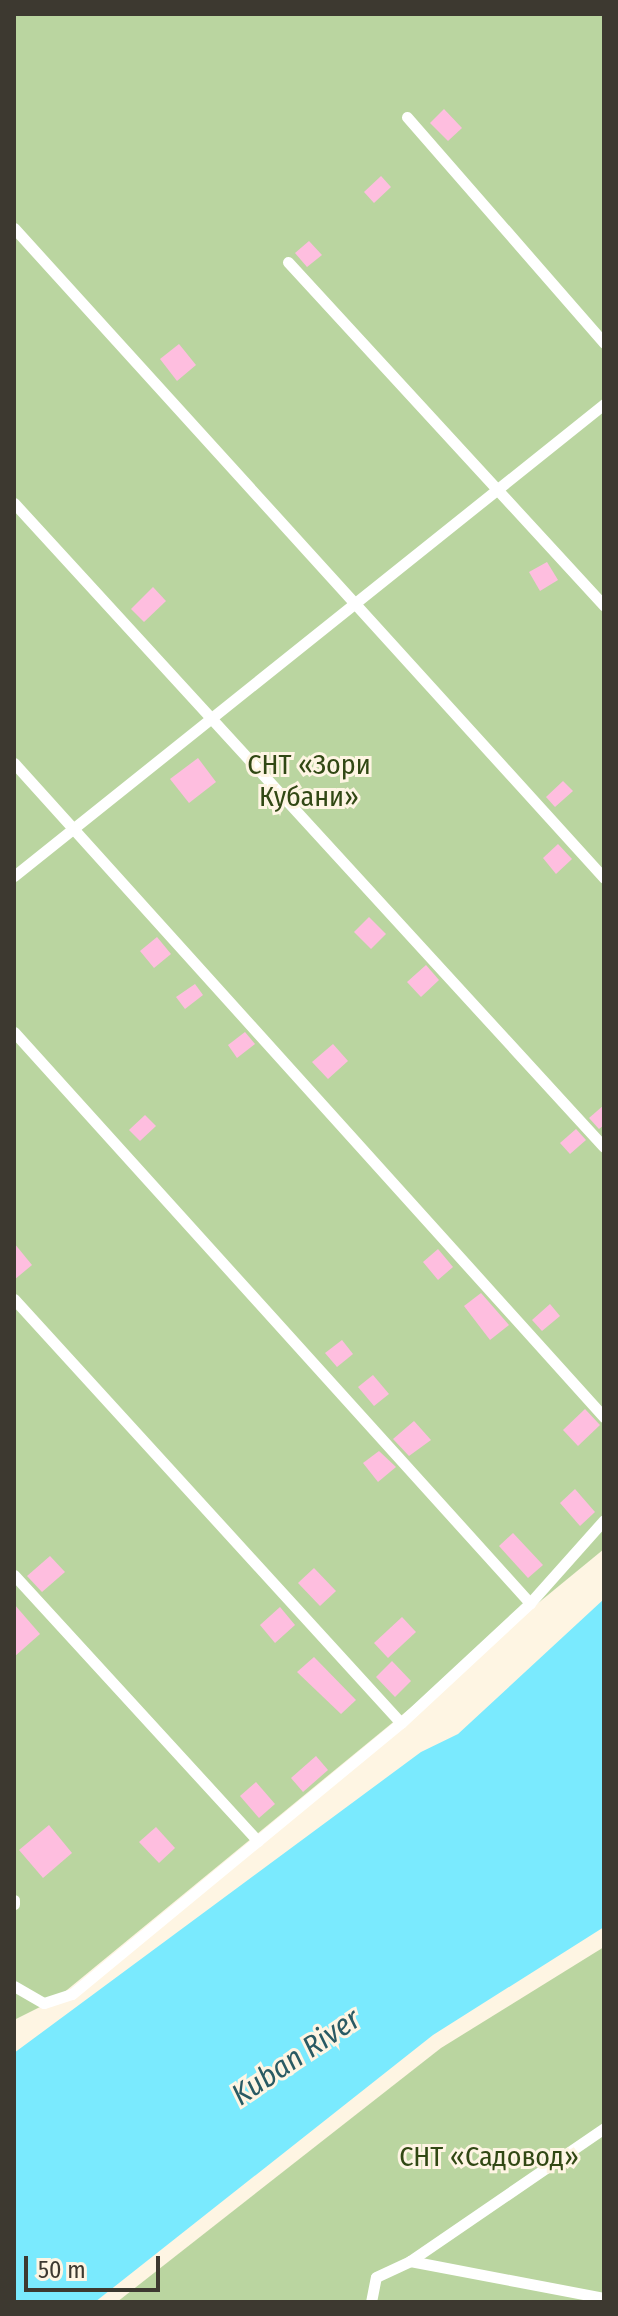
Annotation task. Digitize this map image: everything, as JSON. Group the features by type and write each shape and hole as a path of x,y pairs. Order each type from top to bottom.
{"lane":[{"path":"407,117 604,343"},
{"path":"14,228 353,607 604,878"},
{"path":"288,262 494,490 604,606"},
{"path":"14,876 215,720 494,490 604,404"},
{"path":"14,503 604,1147"},
{"path":"14,763 78,827 604,1417"},
{"path":"14,1032 530,1603"},
{"path":"14,1299 401,1723"},
{"path":"14,1986 44,2003 72,1994 401,1723 530,1603 604,1520"},
{"path":"14,1575 258,1841"},
{"path":"371,2302 376,2277 410,2261 604,2128"},
{"path":"410,2261 604,2298"}],"green space":[{"name":"СНТ «Зори Кубани»","path":"14,14 604,14 604,1549 56,1999 14,2020"},
{"name":"СНТ «Садовод»","path":"604,1947 604,2302 117,2302 441,2048"}],"water":[{"name":"Kuban River","path":"604,1599 604,1927 433,2035 95,2302 14,2302 14,2053 421,1752 458,1734"}],"building":[{"path":"444,109 462,128 448,141 430,123"},
{"path":"381,176 391,187 374,203 364,192"},
{"path":"309,241 322,255 307,267 295,253"},
{"path":"179,344 196,365 177,381 160,359"},
{"path":"547,562 558,580 540,591 529,572"},
{"path":"153,587 166,601 144,622 131,609"},
{"path":"198,758 216,782 189,803 170,779"},
{"path":"563,781 573,791 555,807 546,797"},
{"path":"558,844 572,859 556,874 543,858"},
{"path":"369,917 386,934 371,949 354,932"},
{"path":"157,937 171,954 154,968 140,951"},
{"path":"426,965 439,980 421,997 407,982"},
{"path":"195,984 203,995 185,1009 176,997"},
{"path":"245,1032 255,1044 237,1058 228,1045"},
{"path":"333,1044 348,1061 328,1079 312,1062"},
{"path":"604,1105 604,1125 599,1129 589,1118"},
{"path":"145,1115 156,1126 140,1141 129,1130"},
{"path":"576,1129 586,1140 570,1154 560,1143"},
{"path":"14,1243 32,1265 14,1280"},
{"path":"438,1249 453,1267 438,1280 423,1262"},
{"path":"481,1293 509,1325 490,1340 464,1306"},
{"path":"550,1304 560,1316 542,1331 532,1320"},
{"path":"342,1340 353,1354 337,1367 325,1353"},
{"path":"373,1375 389,1394 374,1406 358,1387"},
{"path":"585,1409 600,1425 578,1446 563,1430"},
{"path":"414,1421 431,1440 409,1456 393,1439"},
{"path":"379,1451 396,1467 378,1482 363,1463"},
{"path":"575,1489 595,1512 580,1526 560,1503"},
{"path":"513,1533 543,1565 528,1578 499,1546"},
{"path":"50,1556 65,1572 42,1592 27,1576"},
{"path":"314,1568 336,1591 320,1606 298,1583"},
{"path":"14,1604 40,1634 14,1657"},
{"path":"280,1607 295,1625 275,1643 260,1625"},
{"path":"402,1617 416,1632 388,1658 374,1643"},
{"path":"314,1657 356,1700 341,1714 297,1672"},
{"path":"392,1661 411,1681 395,1697 376,1677"},
{"path":"316,1756 328,1770 303,1792 291,1778"},
{"path":"256,1782 275,1804 259,1818 240,1796"},
{"path":"49,1825 72,1853 43,1878 19,1850"},
{"path":"156,1827 175,1848 159,1863 139,1842"}]}
